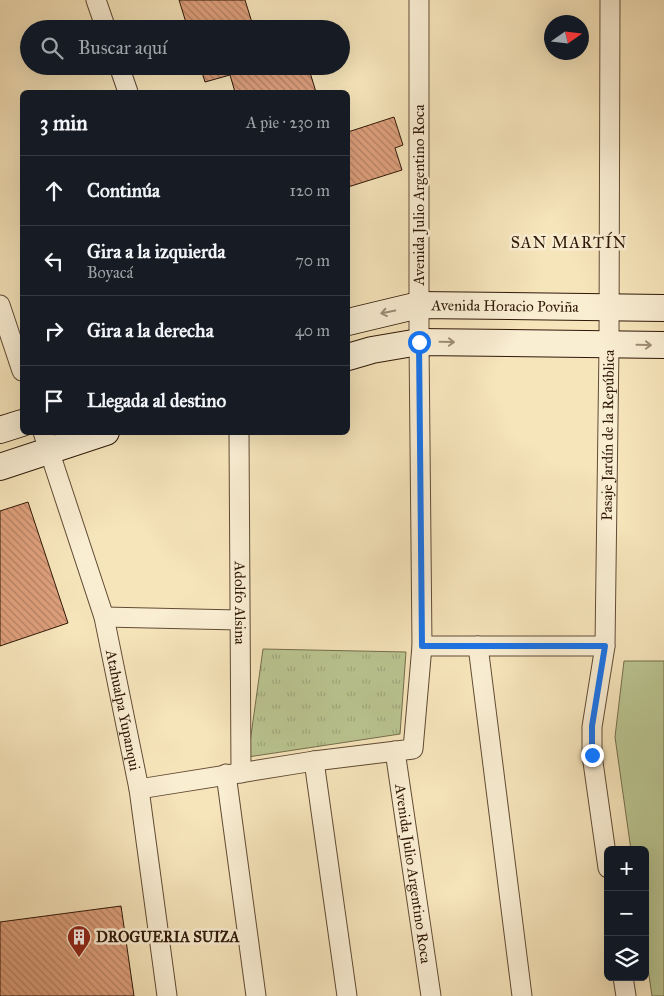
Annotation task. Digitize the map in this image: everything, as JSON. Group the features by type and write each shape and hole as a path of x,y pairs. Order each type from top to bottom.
{"main road":[{"name":"Avenida Horacio Poviña","path":"350,322 419,305 664,308"},
{"path":"350,356 372,350 419,342 664,345"},
{"path":"0,430 20,424"},
{"path":"0,467 45,442 88,435"}],"street":[{"path":"96,0 103,20"},
{"name":"Avenida Julio Argentino Roca","path":"419,0 419,342 422,646 404,750 431,996"},
{"name":"Pasaje Jardín de la República","path":"605,846 592,755 592,726 605,646 609,345 610,0"},
{"path":"122,75 127,90"},
{"path":"0,305 20,365"},
{"name":"Adolfo Alsina","path":"239,435 239,620 233,774 256,996"},
{"name":"Atahualpa Yupanqui","path":"45,442 104,617 139,789 167,996"},
{"path":"104,617 239,620"},
{"path":"422,646 605,646"},
{"path":"478,646 522,996"},
{"path":"139,789 314,761 404,750"},
{"path":"314,761 347,996"},
{"path":"624,981 626,996"}],"green space":[{"path":"263,649 406,652 400,734 248,757"},
{"path":"624,661 664,661 664,996 652,996 649,975 649,846 630,846 615,737"}],"building":[{"path":"179,0 245,0 251,20 185,20"},
{"path":"203,75 230,75 205,82"},
{"path":"230,75 311,75 315,90 234,90"},
{"path":"394,117 403,145 395,148 402,170 350,186 350,131"},
{"path":"28,502 68,623 0,646 0,511"},
{"name":"DROGUERIA SUIZA","path":"121,906 134,996 0,996 0,922"}],"place":[{"name":"DROGUERIA SUIZA","path":"79,958"}],"district":[{"name":"SAN MARTÍN","path":"569,242"}],"route":[{"path":"419,342 422,646 605,646 592,726 592,755"}]}
